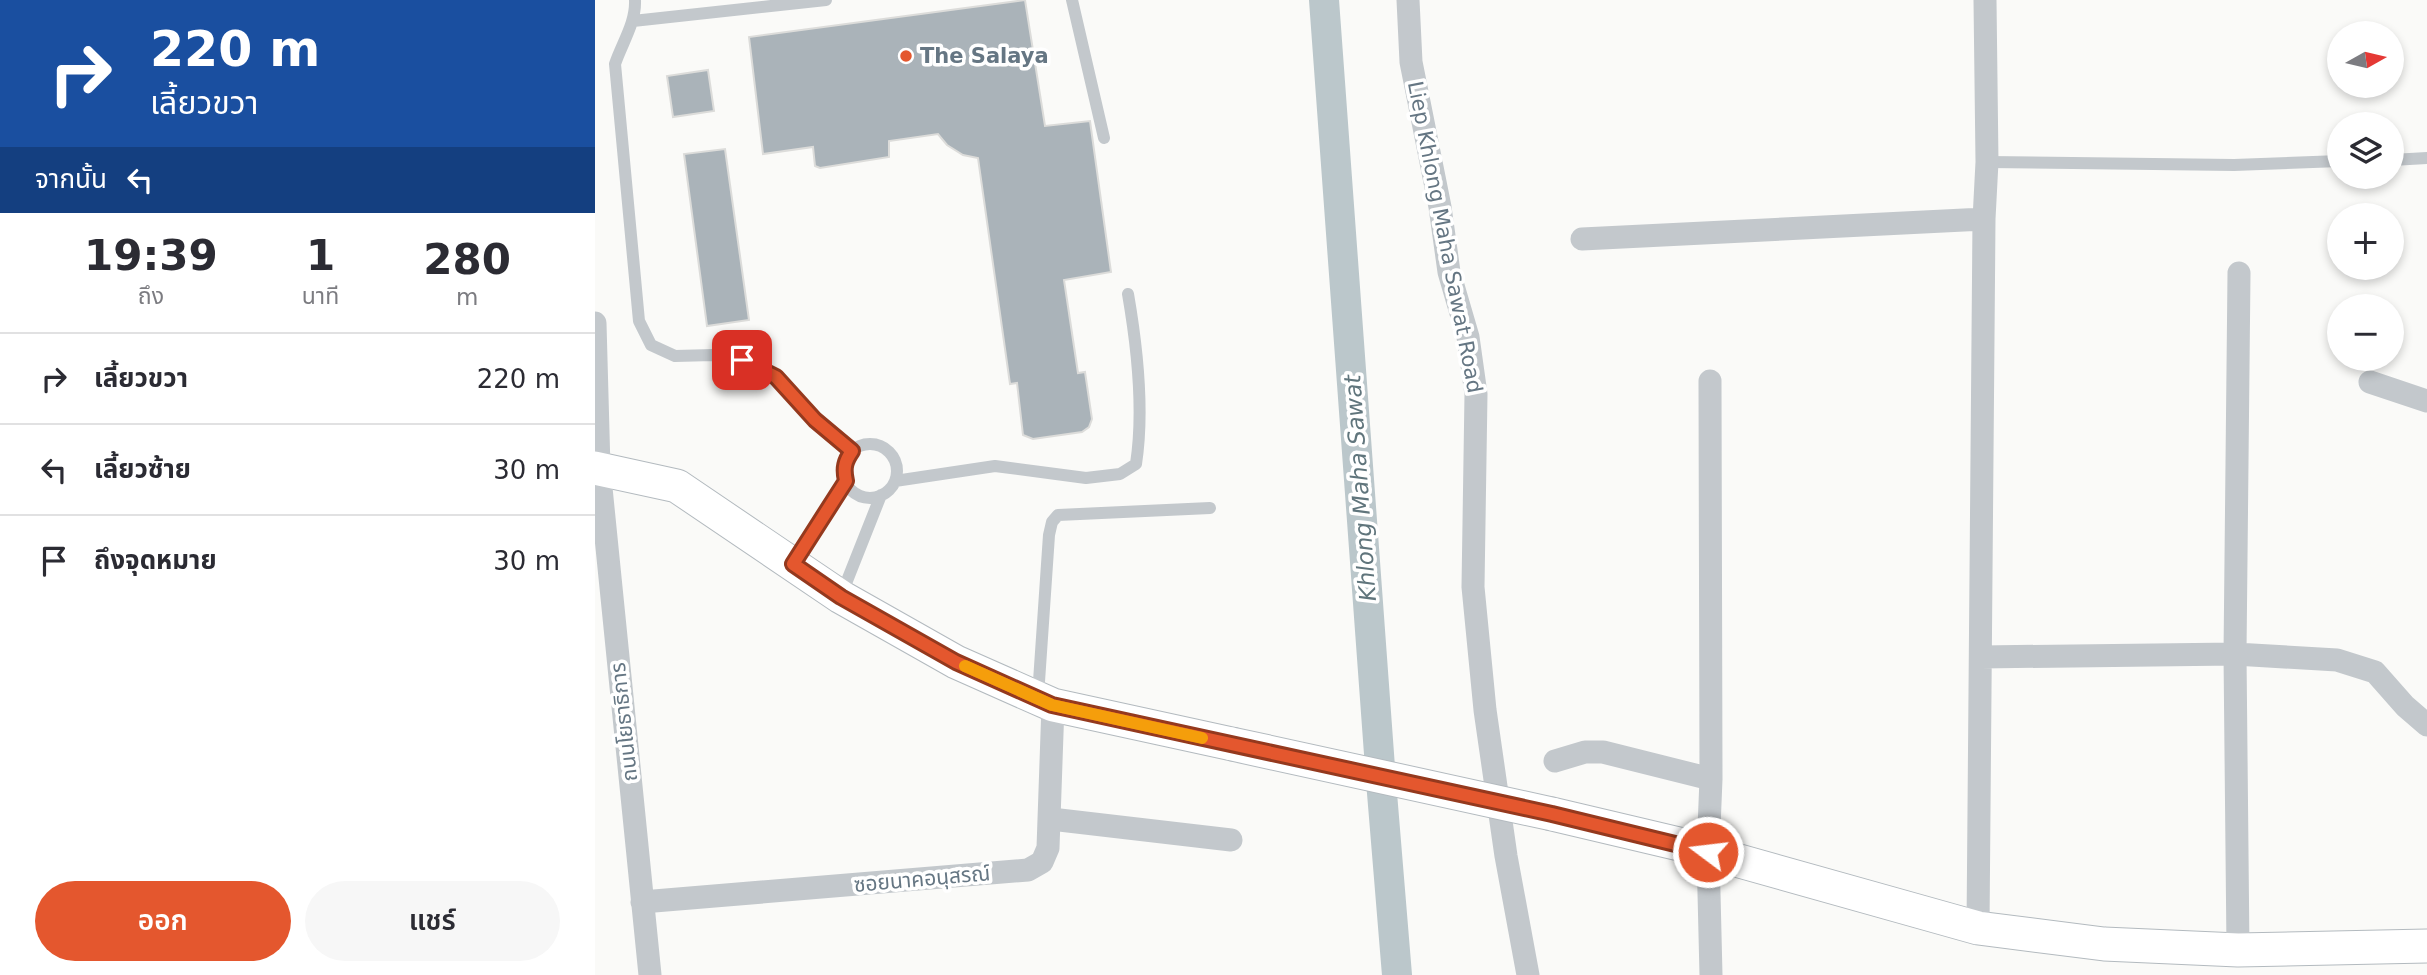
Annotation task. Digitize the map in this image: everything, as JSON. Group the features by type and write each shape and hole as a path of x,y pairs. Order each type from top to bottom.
{"street":[{"name":"Liep Khlong Maha Sawat Road","path":"1408,0 1411,62 1440,207 1449,272 1468,337 1476,394 1473,587 1485,710 1506,856 1528,975"},
{"path":"1978,928 1984,219 1987,162 1985,0"},
{"path":"1582,239 1984,219"},
{"path":"2238,950 2235,654 2239,274"},
{"name":"ถนนโยธาธิการ","path":"595,323 597,468 650,975"},
{"path":"1710,381 1711,779 1708,852 1711,975"},
{"path":"2370,382 2427,401"},
{"path":"597,468 677,486 841,597 956,662 1045,702 1552,814 1708,852 1978,928 2104,944 2238,950 2427,946"},
{"path":"1980,657 2235,654 2337,660 2375,672 2405,706 2427,725"},
{"name":"ซอยนาคอนุสรณ์","path":"642,902 1028,870 1042,862 1048,848 1051,819 1045,702"},
{"path":"1555,761 1585,752 1602,752 1711,779"},
{"path":"1051,819 1231,840"}],"lane":[{"path":"635,0 633,21 623,39 615,65 639,321 651,345 675,356 713,355 742,360 776,377 815,420 852,451"},
{"path":"633,21 826,0"},
{"path":"1072,0 1104,138"},
{"path":"2404,159 2427,158"},
{"path":"1987,162 2234,165 2327,161"},
{"path":"895,481 995,466 1086,478 1119,474 1136,464 1140,439 1135,332 1128,294"},
{"path":"860,446 881,446 895,460 895,481 890,490 881,495 870,498 860,496 851,490 846,481 846,460 852,451 860,446"},
{"path":"793,564 846,481"},
{"path":"841,597 881,495"},
{"path":"1045,702 1049,535 1052,522 1058,515 1210,508"}],"building":[{"path":"1025,0 1045,126 1090,121 1111,272 1064,280 1078,373 1085,372 1092,419 1089,427 1082,432 1033,439 1023,435 1017,383 1010,384 978,158 963,155 947,145 938,134 889,141 889,157 820,168 815,166 813,147 763,154 749,37"},
{"path":"708,70 714,111 673,117 667,76"},
{"path":"725,149 749,320 707,326 684,154"}],"waterway":[{"name":"Khlong Maha Sawat","path":"1324,0 1397,975"}],"slow traffic":[{"path":"965,666 1052,705 1202,738"}],"place":[{"name":"The Salaya","path":"906,56"}],"route":[{"path":"742,360 776,377 815,420 852,451 844,470 846,481 793,564 841,597 956,662 1052,705 1552,814 1708,852"}]}
